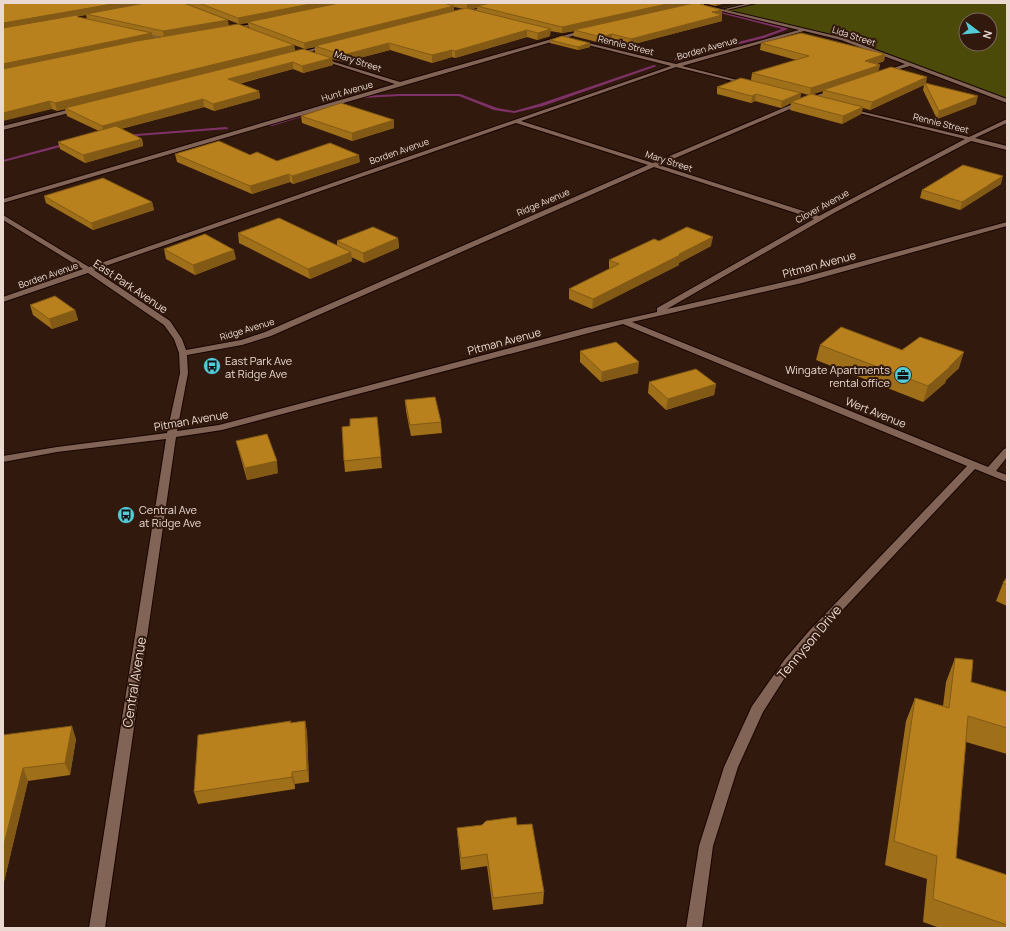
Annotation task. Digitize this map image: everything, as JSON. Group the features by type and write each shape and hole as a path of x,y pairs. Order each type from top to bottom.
{"street":[{"path":"462,13 509,3"},
{"name":"Lida Street","path":"691,3 842,38 1007,101"},
{"path":"724,10 754,3"},
{"path":"685,8 698,5"},
{"path":"455,13 477,16"},
{"path":"222,31 268,21"},
{"path":"230,25 244,30"},
{"name":"Hunt Avenue","path":"3,200 559,37 596,28"},
{"name":"Borden Avenue","path":"3,300 324,187 676,66 804,30"},
{"path":"132,32 169,40"},
{"name":"Rennie Street","path":"551,35 750,84"},
{"path":"153,42 175,39"},
{"path":"288,56 334,45"},
{"path":"296,50 311,55"},
{"name":"Mary Street","path":"318,57 400,84"},
{"path":"876,76 910,64"},
{"name":"Ridge Avenue","path":"183,353 242,342 268,334 805,98 839,89"},
{"path":"805,98 816,101"},
{"path":"3,128 88,106"},
{"name":"Rennie Street","path":"839,106 1007,148"},
{"name":"Clover Avenue","path":"650,316 819,218 969,139 1007,121"},
{"name":"Mary Street","path":"515,122 819,218"},
{"name":"East Park Avenue","path":"3,217 89,270 167,323 178,338 183,353 184,373 171,436"},
{"name":"Pitman Avenue","path":"3,459 33,452 171,436 219,428 625,322 799,281 1007,224"},
{"name":"Wert Avenue","path":"625,322 1007,479"},
{"name":"Central Avenue","path":"97,928 171,436"},
{"path":"989,472 1007,451"},
{"name":"Tennyson Drive","path":"694,928 706,846 731,767 757,710 789,662 813,634 973,465"}],"shaded area":[{"path":"743,3 1007,3 1007,101 850,41 718,9"}],"building":[{"path":"3,3 118,3 3,23"},
{"path":"145,3 184,3 228,20 163,31 86,14"},
{"path":"199,3 315,3 238,18"},
{"path":"339,3 443,3 454,6 304,43 248,22"},
{"path":"491,3 671,3 562,27 477,6"},
{"path":"694,3 703,3 700,4 722,10 712,12 722,15 631,39 612,34 601,37 574,30"},
{"path":"466,8 551,29 538,33 527,30 455,51 452,50 432,55 389,43 343,55 315,46"},
{"path":"77,15 78,17 152,33 3,64 3,28"},
{"path":"238,24 294,45 55,103 50,101 3,113 3,69 137,41"},
{"path":"801,33 885,54 865,61 880,65 811,88 752,73 809,56 761,43"},
{"path":"562,36 590,43 578,47 550,40"},
{"path":"303,49 332,58 302,66 293,62 228,79 259,91 213,104 203,99 102,126 65,108"},
{"path":"891,67 927,77 872,102 823,90"},
{"path":"741,78 801,93 782,101 756,94 752,96 717,87"},
{"path":"925,83 978,96 939,111"},
{"path":"811,94 863,107 843,116 791,102"},
{"path":"341,103 394,120 352,133 301,116"},
{"path":"116,126 142,139 83,155 58,142"},
{"path":"219,141 250,155 257,152 277,161 330,143 359,155 292,176 289,174 250,186 175,154"},
{"path":"963,165 1003,176 962,202 922,190"},
{"path":"103,178 152,202 91,223 44,196"},
{"path":"279,218 351,252 308,269 238,233"},
{"path":"373,227 398,238 363,253 337,241"},
{"path":"687,227 713,237 593,299 569,289 619,264 609,260 654,239 659,241"},
{"path":"205,234 234,250 193,265 164,249"},
{"path":"55,296 75,310 49,319 30,305"},
{"path":"841,327 902,350 920,337 964,352 950,367 928,386 820,345"},
{"path":"616,342 639,362 602,372 580,351"},
{"path":"696,369 716,384 668,399 649,382"},
{"path":"435,397 441,422 410,425 405,400"},
{"path":"377,417 381,457 344,461 342,427 350,426 350,419"},
{"path":"267,434 277,461 245,468 236,441"},
{"path":"1007,577 1007,585 1003,583"},
{"path":"955,658 973,660 971,682 1007,692 1007,728 968,716 956,858 1007,875 1007,925 933,899 937,856 894,841 915,698 949,708"},
{"path":"291,721 290,723 305,721 307,770 292,772 292,777 194,792 198,735"},
{"path":"72,726 65,763 23,768 3,848 3,735"},
{"path":"516,817 517,825 532,824 544,892 493,898 487,854 461,858 457,828 482,825 486,821"}],"waterway":[{"path":"676,59 763,37 786,29 713,10"},
{"path":"351,100 363,97 399,95 460,95 496,109 514,112 541,105 655,66"},
{"path":"270,125 312,113"},
{"path":"124,136 226,128"},
{"path":"3,161 70,143"}],"place":[{"name":"East Park Ave at Ridge Ave","path":"212,366"},
{"name":"Wingate Apartments rental office","path":"903,375"},
{"name":"Central Ave at Ridge Ave","path":"126,515"}]}
